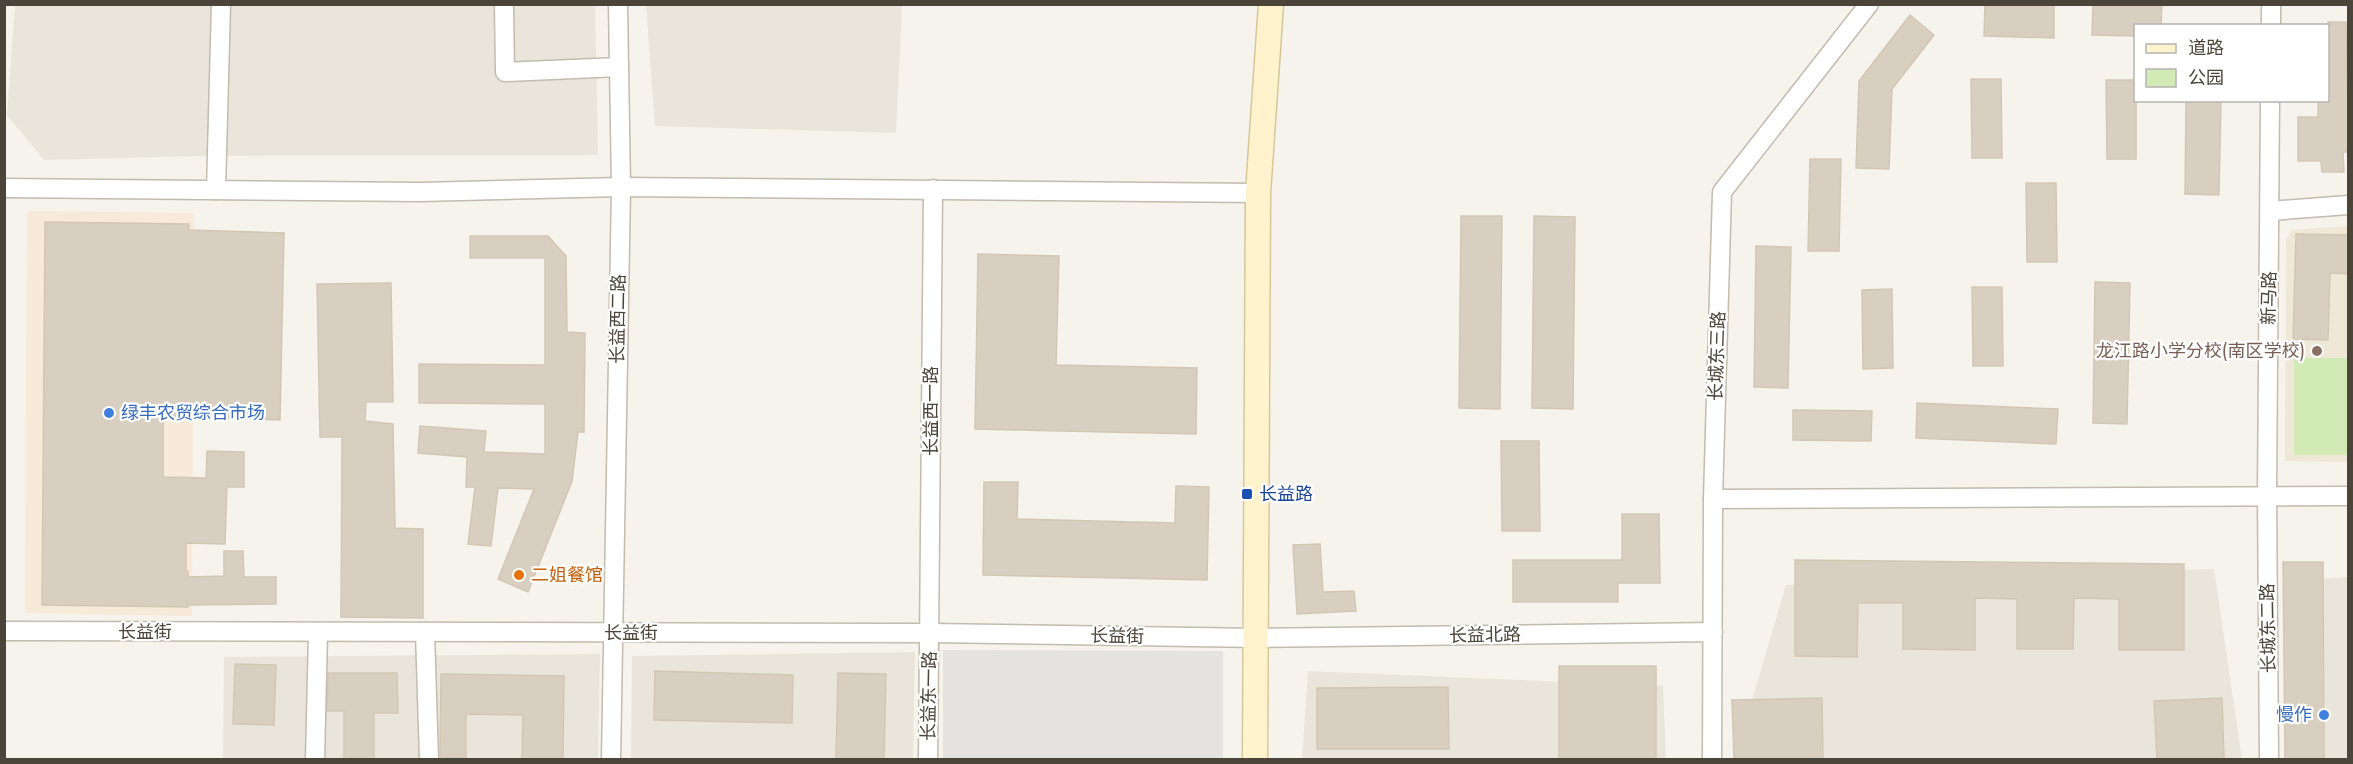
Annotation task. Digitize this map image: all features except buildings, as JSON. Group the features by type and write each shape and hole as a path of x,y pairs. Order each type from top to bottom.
{"main road":[{"path":"1255,759 1258,638 1258,193 1271,4"}],"street":[{"path":"216,190 221,4"},
{"path":"504,4 505,72 619,67"},
{"name":"长益西二路","path":"611,759 621,188 618,4"},
{"name":"长城东三路","path":"1712,759 1713,499 1722,192 1869,4"},
{"path":"2271,4 2271,24"},
{"name":"新马路","path":"2267,496 2270,102"},
{"path":"4,188 420,192 621,188 933,189 1258,193"},
{"name":"长益西一路","path":"930,633 933,189"},
{"path":"2270,211 2349,205"},
{"name":"长城东二路","path":"2267,496 2270,759"},
{"path":"1713,499 2349,496"},
{"name":"长益街","path":"4,631 930,633 1258,638"},
{"path":"315,759 318,632"},
{"path":"425,632 429,759"},
{"name":"长益北路","path":"1258,638 1713,632"},
{"name":"长益东一路","path":"928,759 930,633"}],"shaded area":[{"path":"15,5 595,5 598,155 197,156 44,160 7,115"},
{"path":"646,5 902,5 896,133 655,126"},
{"name":"绿丰农贸综合市场","path":"27,211 194,213 192,616 25,613"},
{"name":"龙江路小学分校(南区学校)","path":"2348,226 2348,462 2285,461 2286,240 2292,230"},
{"path":"2214,569 2242,759 1748,759 1748,714 1786,585"},
{"path":"2348,577 2348,759 2297,760 2313,579"},
{"path":"943,650 1223,651 1223,759 943,759"},
{"path":"915,652 913,759 631,760 632,656"},
{"path":"600,654 598,759 223,760 224,657"},
{"path":"1308,671 1663,686 1666,759 1302,760"}],"green space":[{"path":"2294,358 2348,358 2348,455 2294,455"}],"place":[{"name":"龙江路小学分校(南区学校)","path":"2317,351"},
{"name":"绿丰农贸综合市场","path":"109,413"},
{"name":"长益路","path":"1247,494"},
{"name":"二姐餐馆","path":"519,575"},
{"name":"慢作","path":"2324,715"}]}
